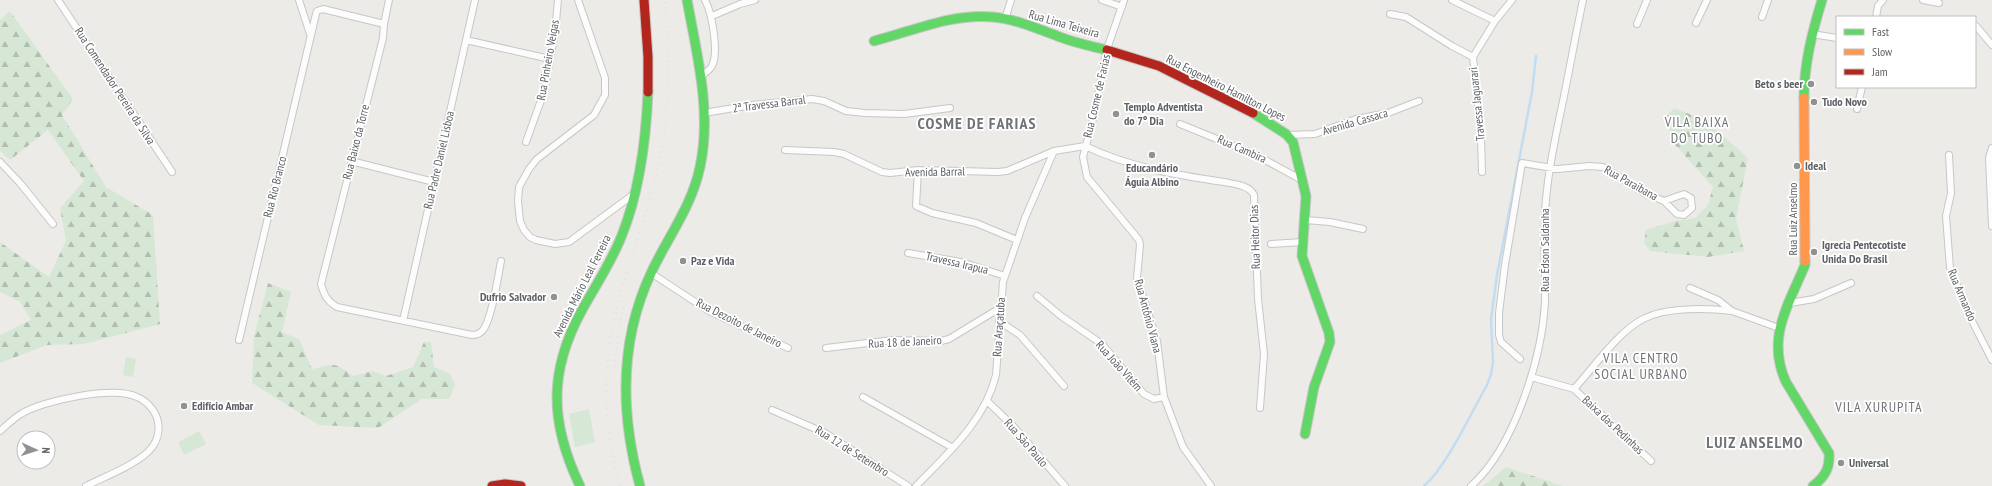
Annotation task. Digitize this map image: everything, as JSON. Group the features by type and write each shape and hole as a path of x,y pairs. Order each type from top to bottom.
{"main road":[{"name":"Avenida Mário Leal Ferreira","path":"580,486 568,461 559,431 556,412 558,375 562,354 573,327 613,258 635,193 645,142 648,110 648,55 644,0"},
{"path":"640,486 628,437 625,386 632,326 651,272 684,212 696,182 703,148 704,113 700,77 686,0"},
{"name":"Rua Luiz Anselmo","path":"1813,486 1827,475 1829,453 1780,371 1777,348 1779,328 1800,279 1806,258 1804,76 1812,34 1822,0"},
{"name":"Rua Lima Teixeira","path":"874,41 916,28 964,17 992,17 1004,19 1069,40 1107,49"},
{"name":"Rua Engenheiro Hamilton Lopes","path":"1107,49 1159,66 1258,116 1288,135 1293,142 1306,202 1303,242 1304,265 1329,333 1330,342 1314,387 1305,434"},
{"path":"492,486 505,484 521,486"}],"street":[{"name":"Rua Comendador Pereira da Silva","path":"58,0 172,172"},
{"path":"299,0 310,34"},
{"name":"Rua Baixo da Torre","path":"389,0 383,38 321,284 326,298 337,307 403,321"},
{"name":"Rua Padre Daniel Lisboa","path":"403,321 475,0"},
{"name":"Rua Pinheiro Veigas","path":"526,142 544,92 556,26 558,0"},
{"path":"578,0 605,78 605,94 594,115 546,150 529,168 519,187 518,206 520,221 524,230 536,240 562,244 569,242 635,193"},
{"path":"700,77 710,68 714,60 712,16 705,0"},
{"path":"712,16 740,4 755,0"},
{"path":"1004,19 1011,0"},
{"path":"1102,0 1122,7"},
{"name":"Rua Cosme de Farias","path":"1085,146 1094,115 1107,49 1124,0"},
{"path":"1452,0 1495,21"},
{"name":"Travessa Jaguarari","path":"1482,172 1482,144 1473,57 1495,21 1512,0"},
{"name":"Rua Édson Saldanha","path":"1471,486 1486,472 1498,454 1512,426 1530,377 1543,328 1545,210 1549,168 1583,0"},
{"path":"1637,24 1648,0"},
{"path":"1696,24 1707,0"},
{"path":"1762,17 1768,0"},
{"path":"1876,16 1878,6 1883,0"},
{"path":"1923,0 1939,3"},
{"name":"Rua Rio Branco","path":"239,340 290,126 310,34 316,14 320,9 384,24"},
{"path":"1390,14 1406,17 1425,30 1473,57"},
{"path":"1976,26 1992,45"},
{"path":"1812,34 1836,38"},
{"path":"466,40 550,59"},
{"path":"1857,109 1862,88"},
{"name":"2ª Travessa Barral","path":"704,113 752,105 812,99 824,101 846,111 860,113 904,114 950,108"},
{"name":"Avenida Cassaca","path":"1288,135 1315,134 1356,119 1388,113 1419,102"},
{"name":"Rua Cambira","path":"1180,124 1256,155 1302,180"},
{"name":"Avenida Barral","path":"785,150 839,153 882,172 890,173 918,170 1007,172 1054,151 1085,146"},
{"name":"Rua Antônio Viana","path":"1085,146 1083,157 1087,177 1139,240 1140,245 1137,278 1158,341 1164,398 1183,447 1211,486"},
{"name":"Rua Heitor Dias","path":"1085,146 1101,154 1152,170 1232,183 1252,192 1254,206 1258,299 1264,354 1260,408"},
{"path":"1992,148 1990,158 1992,226"},
{"name":"Rua Araçatuba","path":"916,486 964,437 987,401 993,388 996,375 1000,308 1005,276 1017,240 1054,151"},
{"name":"Rua Armando","path":"1949,156 1951,193 1946,216 1950,268 1969,315 1992,360"},
{"path":"352,161 434,182"},
{"path":"0,162 20,183 53,224"},
{"name":"Rua Paraibana","path":"1520,359 1501,342 1499,335 1499,313 1505,265 1522,163 1549,168 1565,169 1596,165 1603,167 1646,194 1664,201"},
{"path":"918,170 916,206 932,212 976,223 1017,240"},
{"path":"1305,220 1330,222 1363,229"},
{"path":"1271,244 1303,242"},
{"name":"Travessa Irapua","path":"908,253 961,262 1005,276"},
{"path":"403,321 478,335 483,330 488,317 501,261"},
{"name":"Rua Dezoito de Janeiro","path":"651,272 709,311 788,348"},
{"path":"1790,303 1814,299 1851,283"},
{"path":"1690,288 1718,300 1732,311"},
{"name":"Rua João Vitém","path":"1037,296 1061,316 1102,344 1144,394 1154,399 1164,398"},
{"name":"Rua 18 de Janeiro","path":"826,348 893,340 941,341 957,335 1000,308"},
{"path":"1530,377 1574,389 1615,342 1642,319 1654,314 1685,310 1711,309 1732,311 1779,328"},
{"path":"999,321 1020,336 1064,386"},
{"name":"Baixa das Pedinhas","path":"1574,389 1651,461"},
{"path":"0,431 22,414 65,399 95,394 116,393 136,396 143,400 154,411 158,421 159,433 155,443 140,458 86,486"},
{"path":"863,397 953,448"},
{"name":"Rua São Paulo","path":"987,401 1014,427 1065,486"},
{"name":"Rua 12 de Setembro","path":"772,410 825,433 905,485"}],"green space":[{"path":"10,11 73,99 62,115 106,187 153,215 160,324 84,344 47,345 0,363 0,335 31,320 20,302 0,292 0,242 49,277 66,241 60,208 84,181 48,130 10,160 0,151 0,20"},
{"path":"1674,108 1705,120 1748,158 1736,219 1744,251 1708,257 1650,251 1644,243 1646,230 1675,221 1695,218 1708,205 1713,187 1670,139 1670,131 1664,119"},
{"path":"268,283 291,292 282,332 299,339 312,369 334,365 342,368 353,376 373,371 386,376 413,367 424,342 431,342 434,367 450,374 455,385 449,399 422,399 378,428 319,425 252,383 254,336"},
{"path":"126,357 136,359 133,377 123,375"},
{"path":"589,409 595,442 575,447 569,414"},
{"path":"199,431 206,444 184,455 178,442"},
{"path":"1506,467 1563,486 1483,486"}],"waterway":[{"path":"1424,486 1433,477 1450,453 1487,385 1491,374 1493,363 1491,319 1497,275 1532,92 1536,56"}],"railway":[{"path":"620,486 608,423 608,357 620,295 656,177 660,157 666,118 668,79 665,0"},
{"path":"614,367 625,300"}],"traffic: fast":[{"path":"640,486 633,459 626,404 628,350 633,323 641,297 652,271 686,208 700,167 703,146 704,104 702,84 687,0"},
{"path":"1804,98 1805,73 1809,49 1822,0"},
{"path":"874,41 948,20 978,16 1002,18 1019,22 1071,41 1107,50"},
{"path":"580,486 570,463 558,419 557,398 559,376 563,355 571,333 582,310 614,254 628,218 638,183 641,165 646,128 648,92"},
{"path":"1253,113 1286,134 1293,142 1306,196 1302,256 1329,333 1330,342 1314,387 1305,434"},
{"path":"1805,261 1805,265 1786,308 1779,336 1778,351 1780,366 1786,382 1829,453 1828,468 1824,476 1813,486"}],"traffic: slow":[{"path":"1804,98 1805,261"}],"traffic: jam":[{"path":"644,0 648,57 648,92"},
{"path":"1107,50 1159,66 1253,113"},
{"path":"492,486 505,484 521,486"}],"place":[{"name":"Beto s beer","path":"1811,84"},
{"name":"Tudo Novo","path":"1814,102"},
{"name":"Templo Adventista do 7º Dia","path":"1116,114"},
{"name":"Educandário Águia Albino","path":"1152,155"},
{"name":"Ideal","path":"1797,166"},
{"name":"Igrecia Pentecotiste Unida Do Brasil","path":"1814,252"},
{"name":"Paz e Vida","path":"683,261"},
{"name":"Dufrio Salvador","path":"554,297"},
{"name":"Edifício Ambar","path":"184,406"},
{"name":"Universal","path":"1841,463"}],"district":[{"name":"COSME DE FARIAS","path":"977,123"},
{"name":"VILA BAIXA DO TUBO","path":"1697,130"},
{"name":"VILA CENTRO SOCIAL URBANO","path":"1641,366"},
{"name":"VILA XURUPITA","path":"1879,407"},
{"name":"LUIZ ANSELMO","path":"1755,442"}]}
